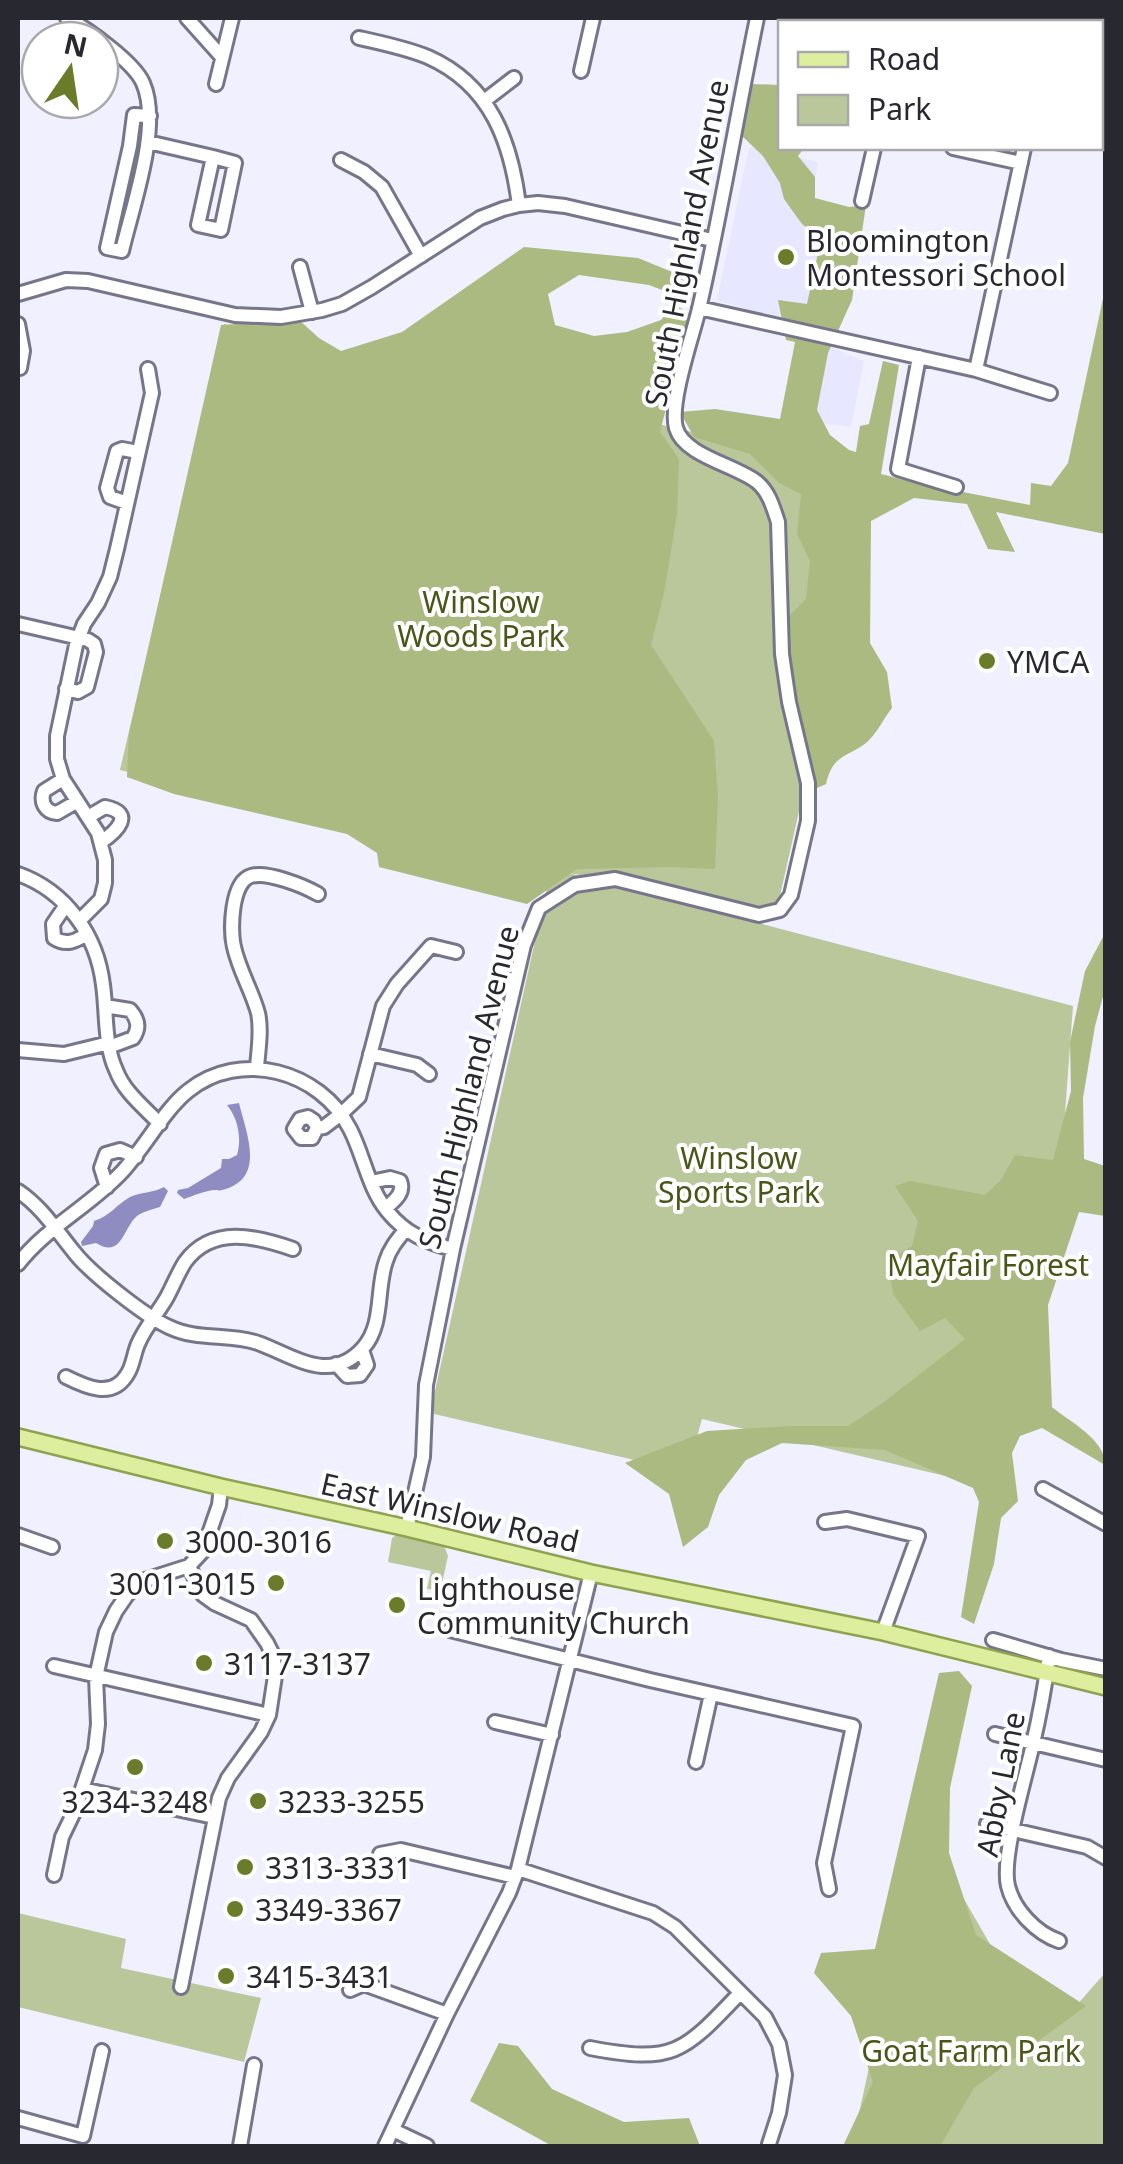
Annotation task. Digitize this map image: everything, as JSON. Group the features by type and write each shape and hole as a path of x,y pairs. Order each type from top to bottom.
{"main road":[{"name":"East Winslow Road","path":"18,1437 590,1573 884,1632 1106,1687"}],"street":[{"path":"186,18 221,56"},
{"path":"216,84 232,18"},
{"path":"581,71 593,18"},
{"name":"South Highland Avenue","path":"408,1528 423,1458 426,1385 453,1249 524,945 540,908 576,885 615,879 759,915 780,910 791,895 808,820 808,783 782,654 778,522 760,484 692,447 675,426 675,404 699,308 757,18"},
{"path":"359,38 429,58 462,79 484,101 506,142 519,205"},
{"path":"120,57 143,82 150,116 148,142 122,251 107,248 134,115 150,116"},
{"path":"484,101 514,78"},
{"path":"148,142 213,156 235,162 221,230 198,225 213,156"},
{"path":"862,201 874,150"},
{"path":"963,150 1020,162"},
{"path":"976,370 1023,150"},
{"path":"340,160 382,187 421,256"},
{"path":"18,294 66,280 88,281 234,315 270,318 312,312 357,296 480,218 519,205 565,206 712,240"},
{"path":"300,267 312,312"},
{"path":"699,308 976,370 1050,393"},
{"path":"18,324 20,368"},
{"path":"919,357 898,469 956,487"},
{"path":"80,920 101,899 105,871 101,842 62,779 57,747 78,638 110,577 152,392 148,369"},
{"path":"127,503 110,497 107,488 117,451 138,452"},
{"path":"18,624 78,638 96,648 85,689 66,690"},
{"path":"62,779 44,791 43,806 57,813 76,802"},
{"path":"88,816 105,808 120,816 116,832 101,842"},
{"path":"18,874 42,886 80,920 103,982 113,1064 123,1084 160,1124"},
{"path":"257,1068 258,1014 231,935 241,879 257,874 302,884 318,894"},
{"path":"66,905 53,924 54,938 71,942 87,934"},
{"path":"317,1128 324,1127 359,1097 382,1006 396,984 431,946 456,952"},
{"path":"18,1050 64,1054 133,1038 138,1028 130,1010 104,1006"},
{"path":"370,1054 416,1065 429,1074"},
{"path":"18,1264 39,1240 107,1186 136,1157 176,1101 201,1082 228,1070 257,1068 297,1078 328,1100 350,1129 386,1208 420,1238 453,1249"},
{"path":"107,1186 101,1168 106,1154 120,1150 136,1157"},
{"path":"371,1182 393,1178 400,1181 400,1193 386,1208"},
{"path":"18,1191 34,1202 84,1264 154,1318 188,1334 249,1340 310,1364 330,1366 362,1350 374,1331 384,1265 392,1246 406,1229"},
{"path":"66,1377 97,1390 116,1386 129,1372 140,1338 185,1263 210,1242 242,1236 293,1249"},
{"path":"54,1875 62,1837 95,1750 96,1676 106,1632 127,1595 142,1580 189,1566 202,1551 222,1488"},
{"path":"1043,1490 1106,1524"},
{"path":"826,1522 847,1518 918,1536 884,1632"},
{"path":"18,1535 52,1547"},
{"path":"180,1987 219,1798 269,1715 275,1676 268,1643 251,1620 214,1604 204,1595 189,1566"},
{"path":"385,2146 517,1873 590,1573"},
{"path":"450,1630 854,1726 824,1862 830,1889"},
{"path":"992,1640 1106,1669"},
{"path":"1046,1674 1049,1656"},
{"path":"54,1666 269,1715"},
{"name":"Abby Lane","path":"1046,1674 1013,1828 1007,1884 1016,1906 1031,1924 1048,1938 1059,1941"},
{"path":"696,1762 711,1694"},
{"path":"495,1722 552,1735"},
{"path":"995,1734 1106,1760"},
{"path":"82,1788 214,1817"},
{"path":"987,1824 1087,1847 1106,1858"},
{"path":"380,1854 401,1850 517,1873 653,1913 676,1927 765,2017 780,2044 784,2075 769,2144"},
{"path":"350,1990 364,1984 448,2014"},
{"path":"590,2048 642,2056 669,2052 700,2035 740,1993"},
{"path":"18,2118 84,2136 102,2052"},
{"path":"240,2146 254,2065"},
{"path":"393,2130 426,2146"}],"shaded area":[{"name":"Bloomington Montessori School","path":"749,147 818,162 811,203 835,210 830,347 864,361 851,427 818,423 813,399 820,331 717,300"},
{"path":"239,1103 249,1141 245,1176 222,1190 184,1199 178,1190 221,1168 222,1159 237,1155 238,1129 227,1105"},
{"path":"164,1187 168,1191 160,1207 137,1216 117,1245 82,1246 94,1221 130,1197"}],"green space":[{"path":"752,84 778,85 778,150 802,150 798,156 815,177 815,198 849,207 866,205 852,300 828,353 817,410 830,435 856,452 860,426 869,424 883,361 899,365 881,474 1030,505 1031,483 1051,486 1068,463 1105,289 1105,534 996,512 1015,552 988,549 967,504 914,498 871,521 870,643 887,672 892,708 870,740 836,762 826,784 817,788 791,693 786,619 806,599 810,561 797,534 801,494 779,483 750,454 694,437 680,412 715,409 780,419 795,342 786,340 778,300 807,304 821,239 802,224 784,199 780,183 763,156 741,135"},
{"name":"Winslow Woods Park","path":"524,247 638,258 687,278 691,301 649,285 579,275 548,294 555,325 594,336 627,332 661,320 674,304 690,314 660,432 679,459 677,514 651,645 714,741 718,797 715,869 577,869 527,904 379,867 377,853 347,834 174,794 127,777 129,733 221,325 299,320 341,351 402,332"},
{"name":"Winslow Sports Park","path":"224,324 875,474 777,909 569,873 1073,1006 1058,1207 984,1485 702,1419 687,1472 434,1414 433,1400 551,869 120,770"},
{"name":"Mayfair Forest","path":"1105,933 1105,989 1083,1098 1084,1159 1105,1166 1105,1216 1079,1212 1048,1305 1052,1407 1093,1440 1105,1465 1042,1428 1020,1436 1012,1453 1018,1501 1001,1518 994,1564 974,1624 961,1617 979,1502 973,1488 885,1450 782,1443 746,1460 719,1495 708,1527 683,1547 669,1494 625,1463 707,1431 848,1426 965,1339 945,1318 920,1331 893,1294 888,1260 912,1246 918,1221 895,1186 910,1181 985,1195 1001,1180 1015,1155 1053,1160 1071,1091 1070,1042 1085,971"},
{"path":"399,1533 443,1543 448,1556 441,1588 427,1589 431,1571 388,1562 392,1538"},
{"name":"Goat Farm Park","path":"959,1671 972,1686 950,1788 949,1853 976,1935 1086,2006 974,2088 940,2146 843,2146 873,2082 851,2016 814,1973 821,1953 875,1949 939,1673"},
{"name":"Goat Farm Park","path":"928,1795 946,1868 994,1951 1075,2007 1105,1973 1105,2146 852,2146"},
{"path":"18,1913 126,1939 121,1968 261,1998 244,2062 18,2007"},
{"path":"499,2043 518,2046 552,2089 624,2122 689,2118 700,2146 552,2146 470,2101"}],"place":[{"name":"Bloomington Montessori School","path":"786,257"},
{"name":"YMCA","path":"987,661"},
{"name":"3000-3016","path":"165,1541"},
{"name":"3001-3015","path":"276,1583"},
{"name":"Lighthouse Community Church","path":"397,1605"},
{"name":"3117-3137","path":"204,1663"},
{"name":"3234-3248","path":"135,1767"},
{"name":"3233-3255","path":"258,1801"},
{"name":"3313-3331","path":"245,1867"},
{"name":"3349-3367","path":"235,1909"},
{"name":"3415-3431","path":"226,1976"}]}
